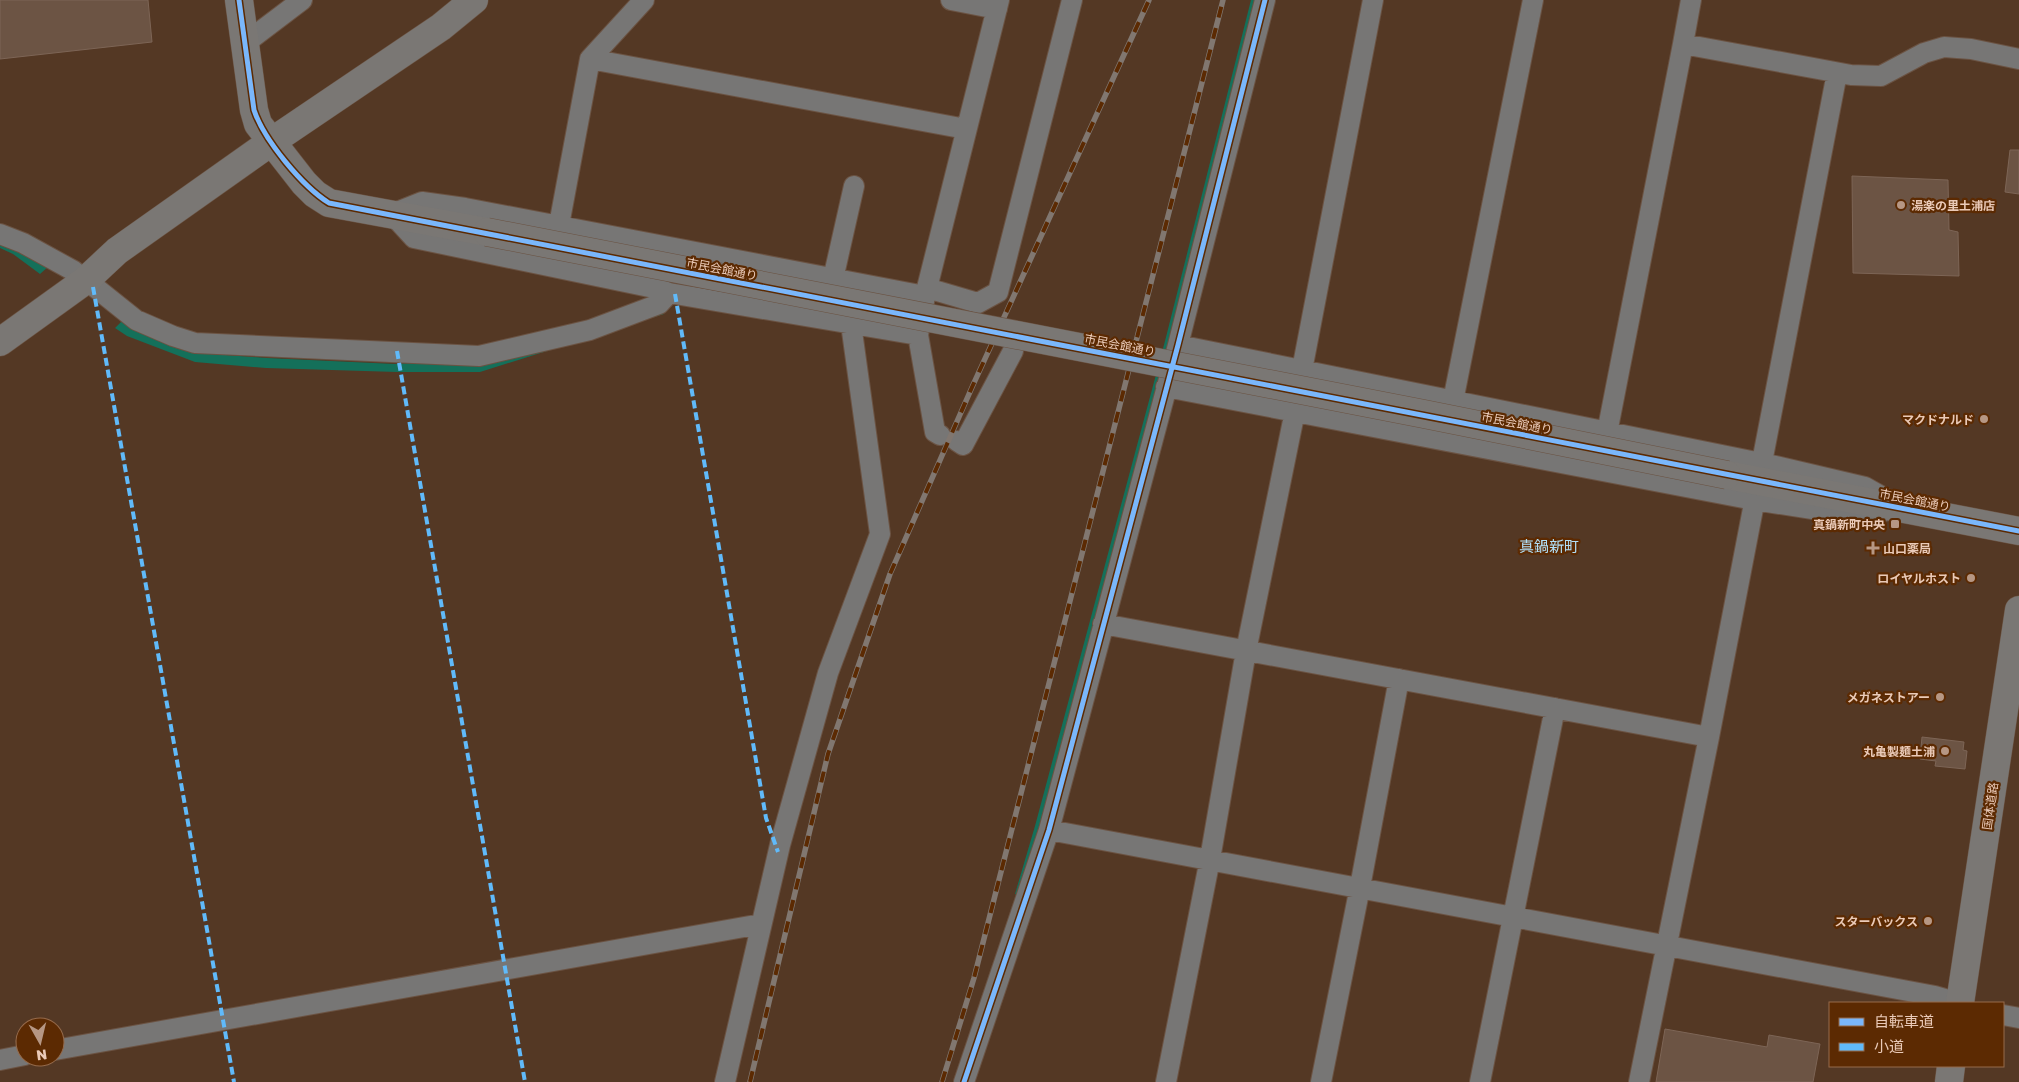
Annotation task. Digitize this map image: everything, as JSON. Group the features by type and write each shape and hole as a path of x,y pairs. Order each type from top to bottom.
{"street":[{"name":"市民会館通り","path":"239,0 254,110 258,124 304,183 315,194 329,203 487,232 2019,531"},
{"path":"244,44 302,0"},
{"path":"0,321 80,275 117,251 271,142 441,28 474,0"},
{"path":"559,225 590,59 644,0"},
{"path":"951,0 998,4 926,292 918,335 934,432 963,444 1013,351"},
{"path":"918,335 669,293 659,289 414,238 392,214 422,202 465,208 833,279 926,292 978,304 998,292 1072,0"},
{"path":"964,1082 1049,830 1178,345 1266,0"},
{"path":"1302,370 1374,0"},
{"path":"1453,401 1533,0"},
{"path":"1607,433 1691,0"},
{"path":"1682,44 1851,75 1881,76 1924,53 1944,47 1971,49 2019,58"},
{"path":"590,59 966,129"},
{"path":"1639,1082 1709,737 1836,73"},
{"path":"833,279 854,186"},
{"path":"0,234 23,243 80,275 136,320 195,343 479,356 590,330 659,304 669,293"},
{"path":"0,342 80,275"},
{"path":"725,1082 780,845 828,673 880,534 852,324"},
{"path":"1178,345 1607,433 1757,481"},
{"path":"1166,387 1295,410 1757,481"},
{"path":"1166,1082 1210,859 1246,651 1295,410"},
{"name":"国体道路","path":"1960,1002 2019,610"},
{"path":"1103,624 1709,737"},
{"path":"1321,1082 1399,679"},
{"path":"1480,1082 1555,708"},
{"path":"1049,830 1666,945 1935,996 1956,1002"},
{"path":"65,1048 761,924"},
{"path":"2004,1015 2019,1018"},
{"path":"0,1060 15,1057"},
{"path":"1948,1082 1951,1067"}],"water":[{"path":"1251,0 1261,0 1023,896 1015,894 1035,826 1165,341"},
{"path":"0,238 49,266 40,274 13,254 0,248"},
{"path":"655,308 664,314 480,372 397,372 266,368 195,362 127,336 115,328 122,321 199,353 395,364 410,363"}],"building":[{"path":"0,0 148,0 152,42 0,59"},
{"path":"2010,150 2019,150 2019,194 2005,192"},
{"name":"湯楽の里土浦店","path":"1852,176 1948,180 1949,230 1958,232 1959,276 1853,273"},
{"path":"1922,737 1964,742 1963,750 1967,751 1965,769 1935,766 1936,761 1920,759"},
{"path":"1665,1029 1767,1047 1769,1035 1820,1044 1813,1082 1656,1082"}],"railway":[{"path":"750,1082 828,754 890,574 973,385 1149,0"},
{"path":"942,1082 974,978 1223,0"}],"marked path":[{"path":"93,287 234,1082"},
{"path":"675,294 766,818 778,852"},
{"path":"397,351 525,1082"}],"cycle path":[{"path":"239,0 254,110 259,122 275,148 296,174 307,186 329,203 2019,531"},
{"path":"964,1082 1049,830 1178,345 1265,0"}],"place":[{"name":"湯楽の里土浦店","path":"1901,205"},
{"name":"マクドナルド","path":"1984,419"},
{"name":"真鍋新町中央","path":"1895,524"},
{"name":"山口薬局","path":"1873,548"},
{"name":"ロイヤルホスト","path":"1971,578"},
{"name":"メガネストアー","path":"1940,697"},
{"name":"丸亀製麺土浦","path":"1945,751"},
{"name":"スターバックス","path":"1928,921"}],"district":[{"name":"真鍋新町","path":"1549,546"}]}
